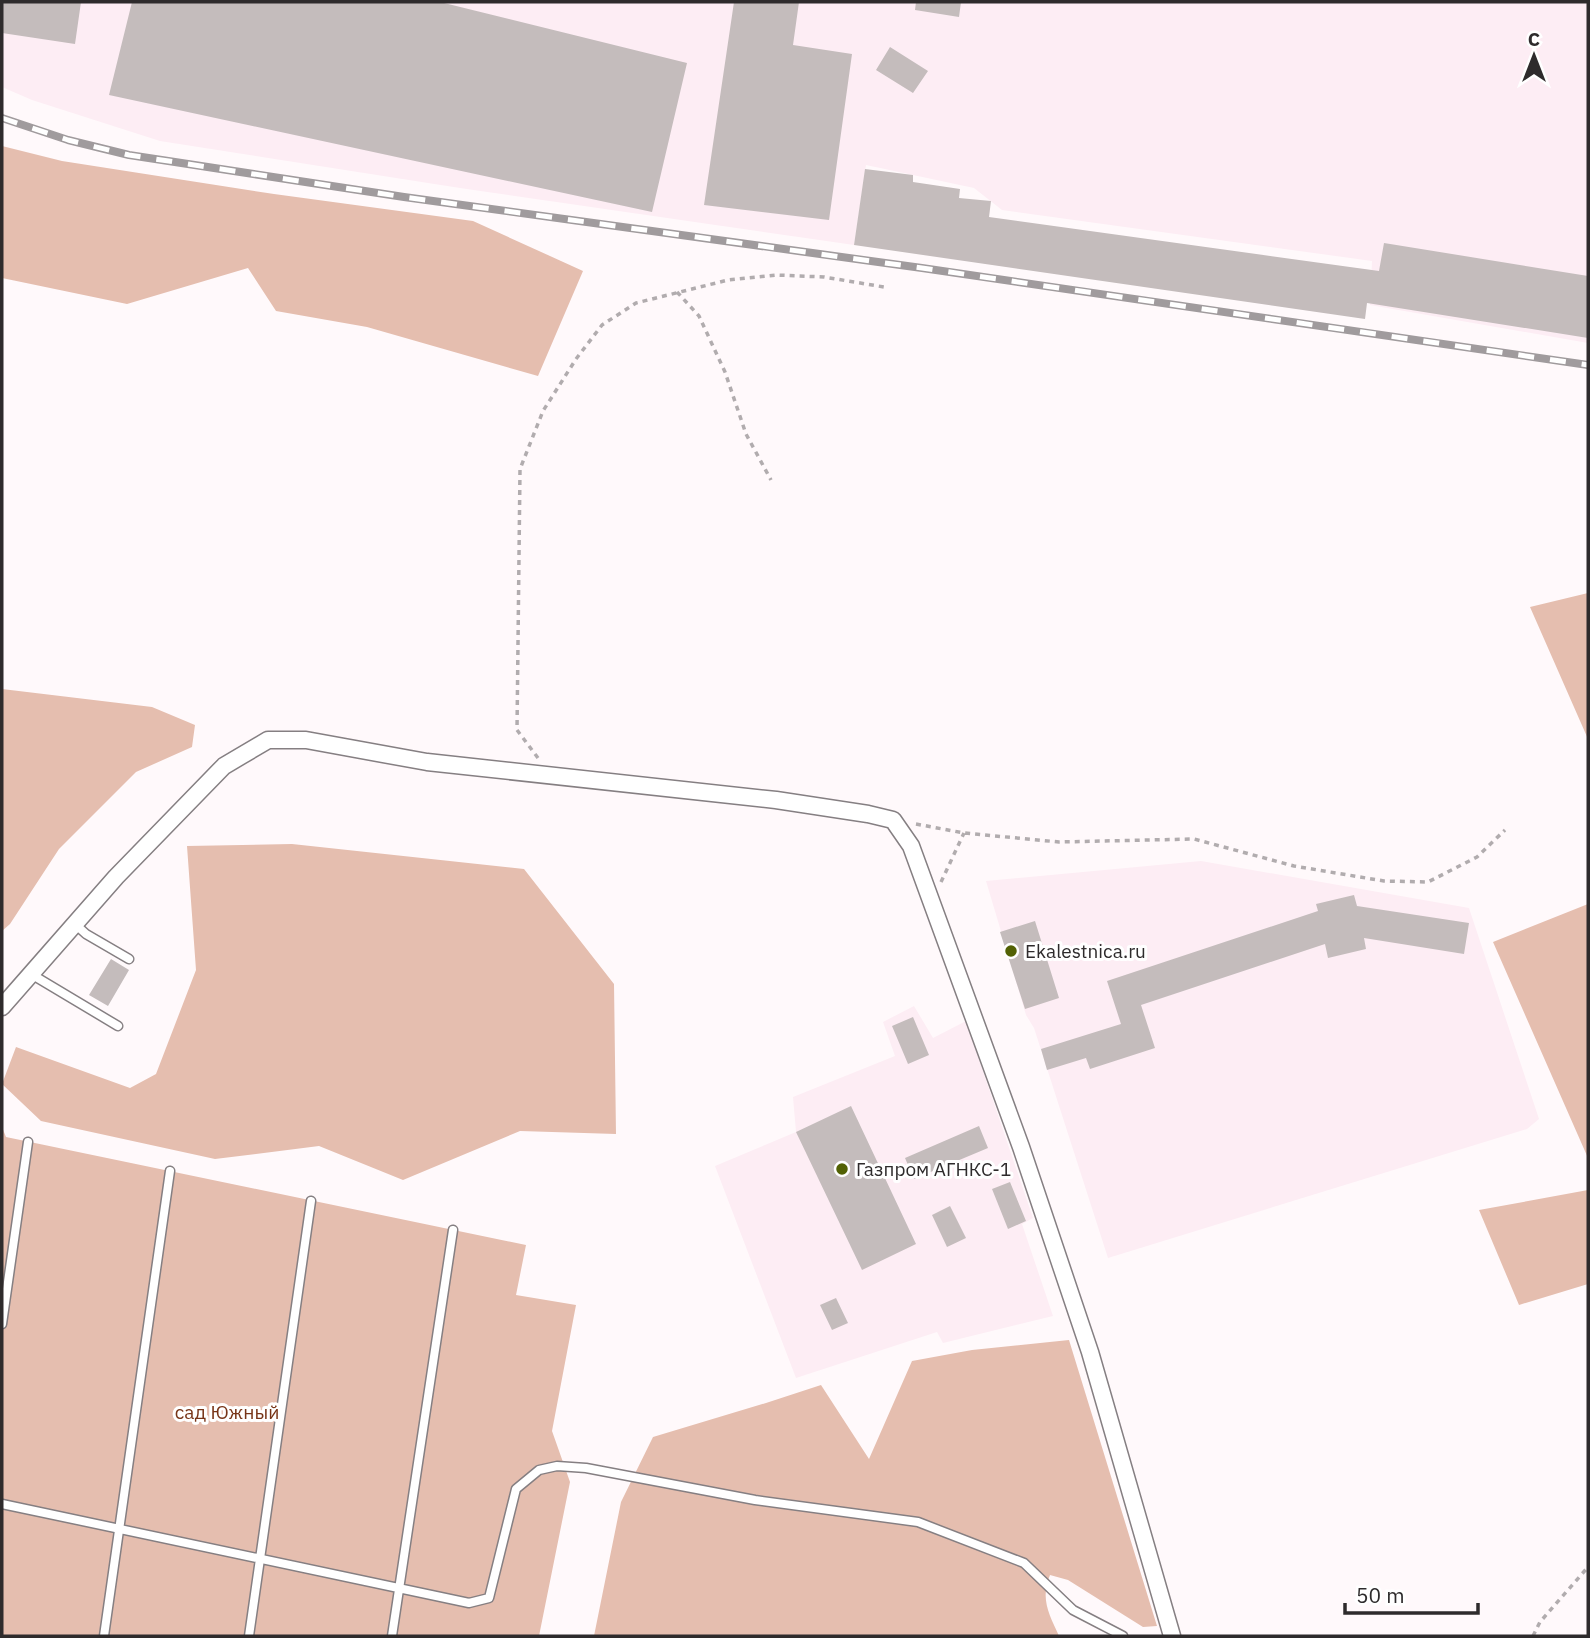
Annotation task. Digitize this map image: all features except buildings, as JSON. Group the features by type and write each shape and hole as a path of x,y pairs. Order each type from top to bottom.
{"street":[{"path":"2,1007 116,877 224,766 268,740 306,740 427,762 776,800 893,820 911,846 1021,1147 1090,1352 1172,1636"}],"lane":[{"path":"75,924 86,934 129,959"},
{"path":"31,974 118,1026"},
{"path":"2,1324 28,1142"},
{"path":"104,1636 170,1171"},
{"path":"249,1636 311,1200"},
{"path":"392,1636 453,1230"},
{"path":"2,1504 469,1603 489,1598 516,1489 539,1470 557,1466 576,1468 755,1500 918,1522 1024,1563 1073,1610 1123,1636"}],"path":[{"path":"553,776 517,730 520,470 543,411 576,359 602,325 636,303 728,280 776,275 824,277 884,287"},
{"path":"677,292 699,316 725,372 746,435 771,480"},
{"path":"893,820 964,833 1059,842 1194,839 1320,871 1384,881 1428,882 1477,857 1505,830"},
{"path":"932,903 964,833"},
{"path":"1533,1636 1540,1622 1588,1567"}],"shaded area":[{"path":"2,2 1588,2 1588,343 1370,305 1372,261 1002,210 974,188 866,165 854,245 160,141 32,100 2,87"},
{"path":"1201,861 1469,908 1539,1119 1527,1129 1108,1258 1034,1028 1026,1015 986,881"},
{"path":"914,1006 933,1038 966,1021 1033,1218 1022,1224 1053,1316 943,1343 937,1332 796,1378 715,1166 796,1132 793,1097 895,1056 883,1022"}],"green space":[{"path":"2,146 62,161 473,221 583,271 538,376 367,327 276,311 248,268 127,304 2,278"},
{"path":"1588,593 1588,739 1530,607"},
{"path":"2,689 152,707 195,725 192,747 136,772 59,849 10,924 2,931"},
{"path":"292,844 524,869 614,984 616,1134 520,1131 403,1180 319,1146 215,1159 41,1121 2,1084 16,1047 130,1088 156,1074 196,970 187,846"},
{"path":"1588,904 1588,1158 1493,942"},
{"name":"сад Южный","path":"2,1127 6,1137 526,1245 516,1295 576,1305 552,1431 570,1482 539,1636 2,1636"},
{"path":"1588,1190 1588,1284 1519,1305 1479,1210"},
{"path":"1069,1340 1157,1626 1143,1627 1068,1580 1050,1575 1046,1599 1059,1636 594,1636 621,1502 653,1437 821,1385 869,1459 912,1361 972,1350"}],"railway":[{"path":"2,118 68,140 129,155 404,197 922,268 1588,365"}],"place":[{"name":"Ekalestnica.ru","path":"1011,951"},
{"name":"Газпром АГНКС-1","path":"842,1169"}]}
